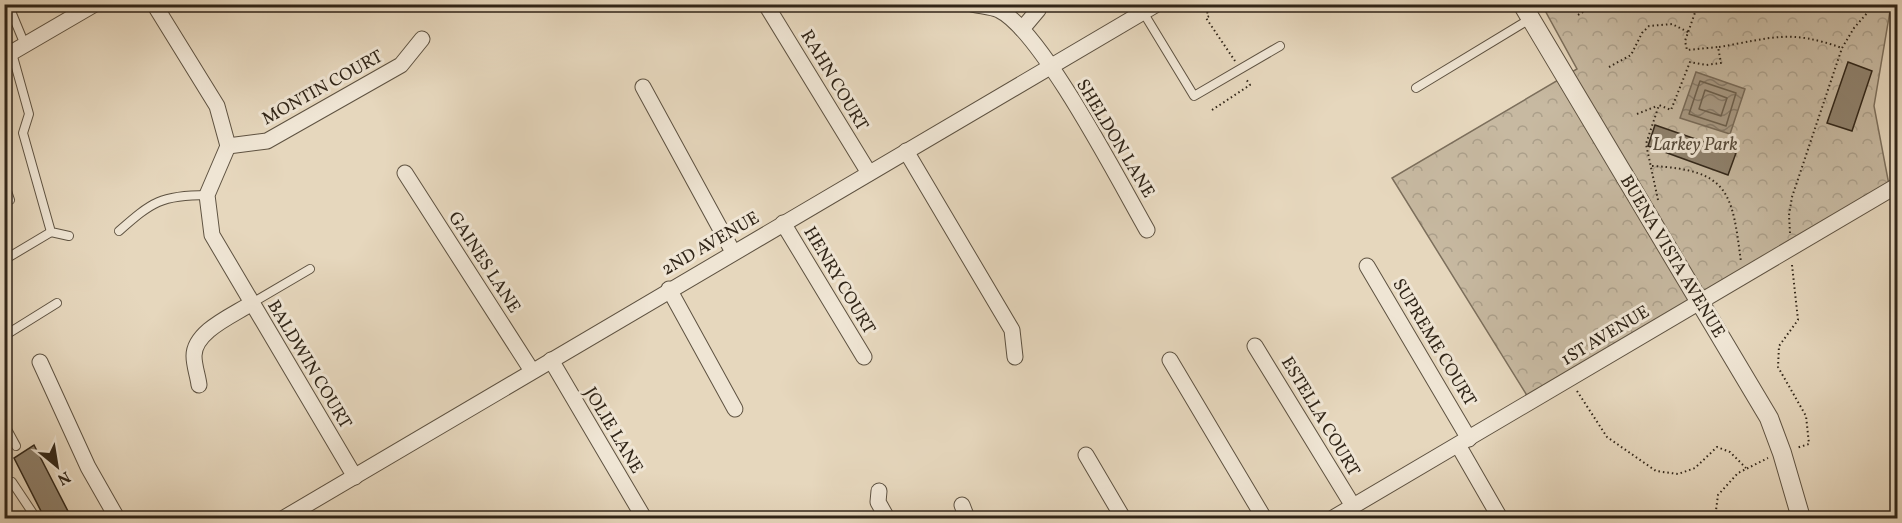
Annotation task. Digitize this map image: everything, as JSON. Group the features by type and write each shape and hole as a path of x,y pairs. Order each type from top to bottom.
{"street":[{"path":"14,52 95,4"},
{"path":"154,4 217,106 228,146 207,195 212,235 252,303"},
{"name":"SHELDON LANE","path":"972,4 999,10 1022,29 1050,66 1147,230"},
{"path":"1022,29 1038,10 1036,4"},
{"name":"2ND AVENUE","path":"288,518 550,360 1157,4"},
{"name":"RAHN COURT","path":"768,8 868,172"},
{"name":"BUENA VISTA AVENUE","path":"1526,12 1769,418 1782,453 1801,519"},
{"name":"MONTIN COURT","path":"228,146 267,141 401,64 422,39"},
{"path":"643,87 733,252"},
{"path":"906,151 1012,330 1015,357"},
{"name":"GAINES LANE","path":"405,174 532,371"},
{"name":"1ST AVENUE","path":"1333,519 1898,185"},
{"name":"HENRY COURT","path":"783,223 864,357"},
{"name":"SUPREME COURT","path":"1367,266 1464,442 1500,519"},
{"path":"669,290 735,409"},
{"name":"BALDWIN COURT","path":"199,385 194,355 198,345 206,333 252,303 355,477"},
{"name":"ESTELLA COURT","path":"1255,346 1353,506"},
{"name":"JOLIE LANE","path":"550,360 644,519"},
{"path":"1170,360 1264,519"},
{"path":"40,362 88,467 117,519"},
{"path":"1086,455 1123,519"},
{"path":"879,491 878,502 887,519"}],"lane":[{"path":"8,4 14,52 29,114 23,133 51,232"},
{"path":"1143,12 1194,96 1280,46"},
{"path":"1416,88 1526,12"},
{"path":"4,182 10,200"},
{"path":"119,231 151,204 184,195 207,195"},
{"path":"4,260 51,232 69,236"},
{"path":"252,303 310,269"},
{"path":"4,336 57,303"},
{"path":"4,424 16,446"},
{"path":"4,487 12,482 36,519"}],"path":[{"path":"1203,4 1209,16 1206,18 1250,85 1212,110"},
{"path":"1578,15 1596,4"},
{"path":"1698,4 1685,41 1687,50 1796,35 1815,38 1842,48"},
{"path":"1715,519 1718,495 1738,472 1809,444 1806,416 1778,367 1779,346 1798,320 1789,215 1792,197 1842,48 1854,28 1875,4"},
{"path":"1609,67 1631,55 1642,33 1649,27 1666,24 1688,32"},
{"path":"1638,114 1659,105 1671,110 1690,62 1706,65 1721,63 1718,47"},
{"path":"1646,212 1658,203 1658,193 1646,144 1659,105"},
{"path":"1651,166 1682,168 1704,175 1726,191 1731,199 1737,224 1743,276"},
{"path":"1570,379 1607,437 1636,460 1656,471 1678,474 1695,468 1717,447 1730,452 1746,468"}],"green space":[{"name":"Larkey Park","path":"1542,5 1891,5 1874,106 1890,190 1531,402 1392,178 1577,69"}],"water":[{"path":"1696,72 1745,89 1730,134 1680,118"}],"building":[{"path":"1848,62 1872,71 1852,131 1827,123"},
{"path":"1655,125 1736,153 1728,175 1648,146"},
{"path":"34,445 72,519 45,519 14,458"}]}
